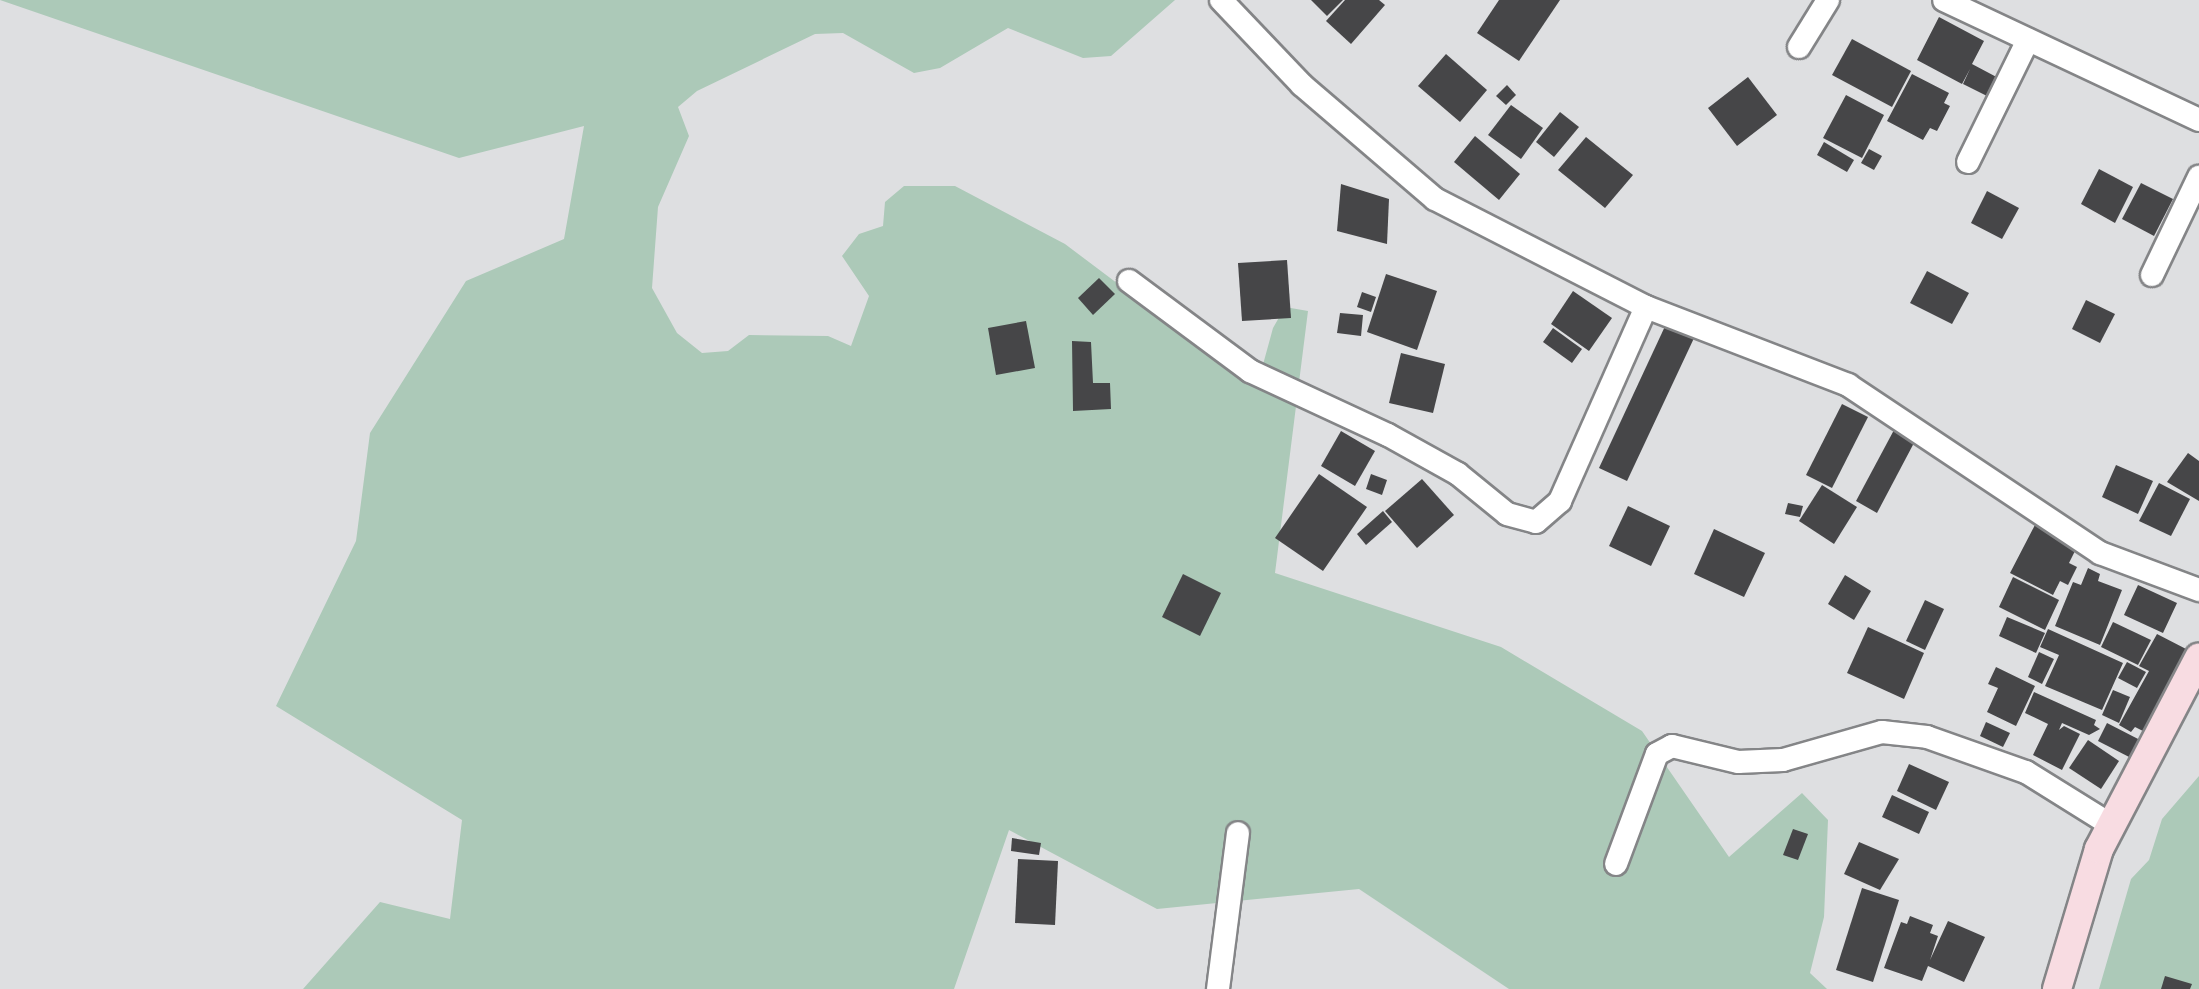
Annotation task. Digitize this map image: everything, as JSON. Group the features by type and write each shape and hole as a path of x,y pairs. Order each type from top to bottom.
{"main road":[{"path":"2057,989 2111,825 2199,658"}],"street":[{"path":"1221,0 1302,85 1435,199 1646,307 1848,385 2100,553 2199,590"},
{"path":"1799,47 1828,0"},
{"path":"1944,0 2199,120"},
{"path":"1968,162 2028,40"},
{"path":"2152,275 2199,177"},
{"path":"1129,281 1250,371 1388,435 1458,474 1507,514 1536,522 1560,501 1646,307"},
{"path":"1616,864 1657,754 1672,746 1738,762 1783,760 1882,732 1927,737 2026,772 2111,825"},
{"path":"1218,989 1238,833"}],"green space":[{"path":"0,0 1175,0 1111,56 1083,58 1008,28 940,68 914,73 843,33 815,34 697,91 678,107 689,136 658,207 652,288 677,333 702,353 728,351 749,335 828,336 851,346 869,296 842,256 859,234 883,226 885,202 904,186 955,186 1065,244 1174,326 1216,329 1259,379 1273,328 1285,307 1308,311 1275,573 1501,647 1642,731 1729,857 1802,793 1828,820 1824,917 1810,973 1827,989 1509,989 1359,889 1157,909 1009,830 954,989 303,989 380,902 450,919 462,820 276,706 356,541 370,433 466,281 564,239 584,126 459,158"},
{"path":"2199,776 2199,989 2099,989 2131,879 2149,860 2162,819"}],"building":[{"path":"1311,0 1343,0 1327,16"},
{"path":"1345,0 1379,0 1385,5 1351,44 1326,21"},
{"path":"1499,0 1560,0 1519,61 1477,33"},
{"path":"1939,17 1984,41 1972,64 2004,81 1995,100 1963,84 1970,69 1962,84 1917,60"},
{"path":"1852,39 1911,71 1892,107 1832,75"},
{"path":"1446,54 1487,90 1460,122 1418,86"},
{"path":"1912,74 1949,93 1944,103 1950,106 1937,131 1930,128 1923,140 1887,121"},
{"path":"1748,77 1777,115 1737,146 1708,108"},
{"path":"1507,85 1516,95 1506,105 1496,96"},
{"path":"1846,95 1884,115 1862,158 1823,138"},
{"path":"1511,105 1543,128 1521,159 1488,135"},
{"path":"1560,112 1579,127 1554,157 1536,142"},
{"path":"1475,136 1520,174 1499,200 1454,162"},
{"path":"1586,137 1633,175 1605,208 1558,170"},
{"path":"1824,142 1854,160 1847,172 1817,155"},
{"path":"1869,149 1882,156 1874,170 1861,163"},
{"path":"2099,169 2133,187 2115,223 2081,204"},
{"path":"2141,183 2173,199 2154,236 2122,219"},
{"path":"1341,184 1389,199 1387,244 1337,231"},
{"path":"1987,191 2019,208 2002,239 1971,223"},
{"path":"1287,260 1291,318 1242,321 1238,263"},
{"path":"1927,271 1969,293 1952,324 1910,303"},
{"path":"1386,274 1437,291 1417,350 1367,332"},
{"path":"1099,278 1115,294 1093,315 1078,298"},
{"path":"1573,291 1612,318 1589,351 1551,324"},
{"path":"1362,292 1376,297 1371,312 1357,307"},
{"path":"2086,300 2115,314 2100,343 2072,329"},
{"path":"1340,313 1363,315 1361,336 1337,333"},
{"path":"1026,321 1035,368 996,375 988,328"},
{"path":"1667,322 1695,336 1627,481 1599,468"},
{"path":"1553,328 1582,349 1572,363 1543,342"},
{"path":"1072,341 1091,342 1093,383 1110,383 1111,409 1073,411"},
{"path":"1401,353 1445,364 1433,413 1389,403"},
{"path":"1842,404 1868,417 1832,488 1806,475"},
{"path":"1894,430 1915,441 1877,513 1856,501"},
{"path":"1341,431 1375,451 1355,486 1321,466"},
{"path":"2188,453 2199,461 2199,501 2167,482"},
{"path":"2116,465 2153,481 2138,514 2102,497"},
{"path":"1319,474 1367,507 1323,571 1275,538"},
{"path":"1371,474 1387,480 1382,495 1366,489"},
{"path":"1422,479 1454,515 1417,548 1385,511"},
{"path":"2159,483 2190,499 2171,536 2139,521"},
{"path":"1822,485 1857,507 1834,544 1799,521"},
{"path":"1788,503 1803,506 1800,517 1785,514"},
{"path":"1628,506 1670,526 1651,566 1609,546"},
{"path":"1383,511 1392,522 1366,545 1357,534"},
{"path":"2037,521 2079,543 2069,563 2077,567 2068,585 2060,581 2053,595 2010,573"},
{"path":"1714,529 1765,553 1744,597 1694,574"},
{"path":"2088,568 2100,574 2098,581 2122,590 2100,645 2055,626 2073,582 2081,585"},
{"path":"1183,574 1221,593 1200,636 1162,617"},
{"path":"1845,575 1871,591 1854,620 1828,604"},
{"path":"2013,577 2059,600 2045,630 1999,607"},
{"path":"2138,585 2177,603 2163,633 2124,615"},
{"path":"1925,600 1944,609 1925,650 1906,641"},
{"path":"2007,617 2045,633 2036,653 1999,636"},
{"path":"2113,622 2151,640 2138,665 2101,647"},
{"path":"1868,627 1924,653 1904,699 1847,673"},
{"path":"2048,629 2123,663 2102,710 2045,686 2059,655 2040,647"},
{"path":"2157,634 2188,650 2143,731 2135,727 2131,732 2119,725 2149,671 2139,666"},
{"path":"2039,652 2054,659 2042,684 2028,677"},
{"path":"2127,662 2146,672 2137,688 2118,678"},
{"path":"1996,667 2035,686 2016,726 1987,712 1998,688 1988,684"},
{"path":"2113,690 2130,697 2119,723 2102,715"},
{"path":"2034,692 2096,720 2094,725 2100,729 2089,735 2062,723 2059,730 2064,726 2080,734 2062,770 2033,755 2048,724 2025,713"},
{"path":"1986,722 2010,733 2003,747 1980,736"},
{"path":"2107,723 2142,741 2133,759 2098,741"},
{"path":"2088,740 2119,761 2101,789 2069,768"},
{"path":"1909,764 1949,782 1936,810 1897,791"},
{"path":"1892,795 1929,812 1919,834 1882,817"},
{"path":"1793,829 1808,834 1798,860 1783,855"},
{"path":"1012,838 1041,843 1039,855 1011,851"},
{"path":"1859,842 1899,859 1880,890 1844,874"},
{"path":"1018,859 1058,861 1055,925 1015,923"},
{"path":"1862,888 1899,900 1873,982 1836,970"},
{"path":"1910,916 1933,925 1930,933 1938,936 1930,960 1948,921 1985,937 1964,982 1928,966 1922,981 1884,968 1901,922 1907,924"},
{"path":"2165,976 2192,984 2190,989 2161,989"}]}
